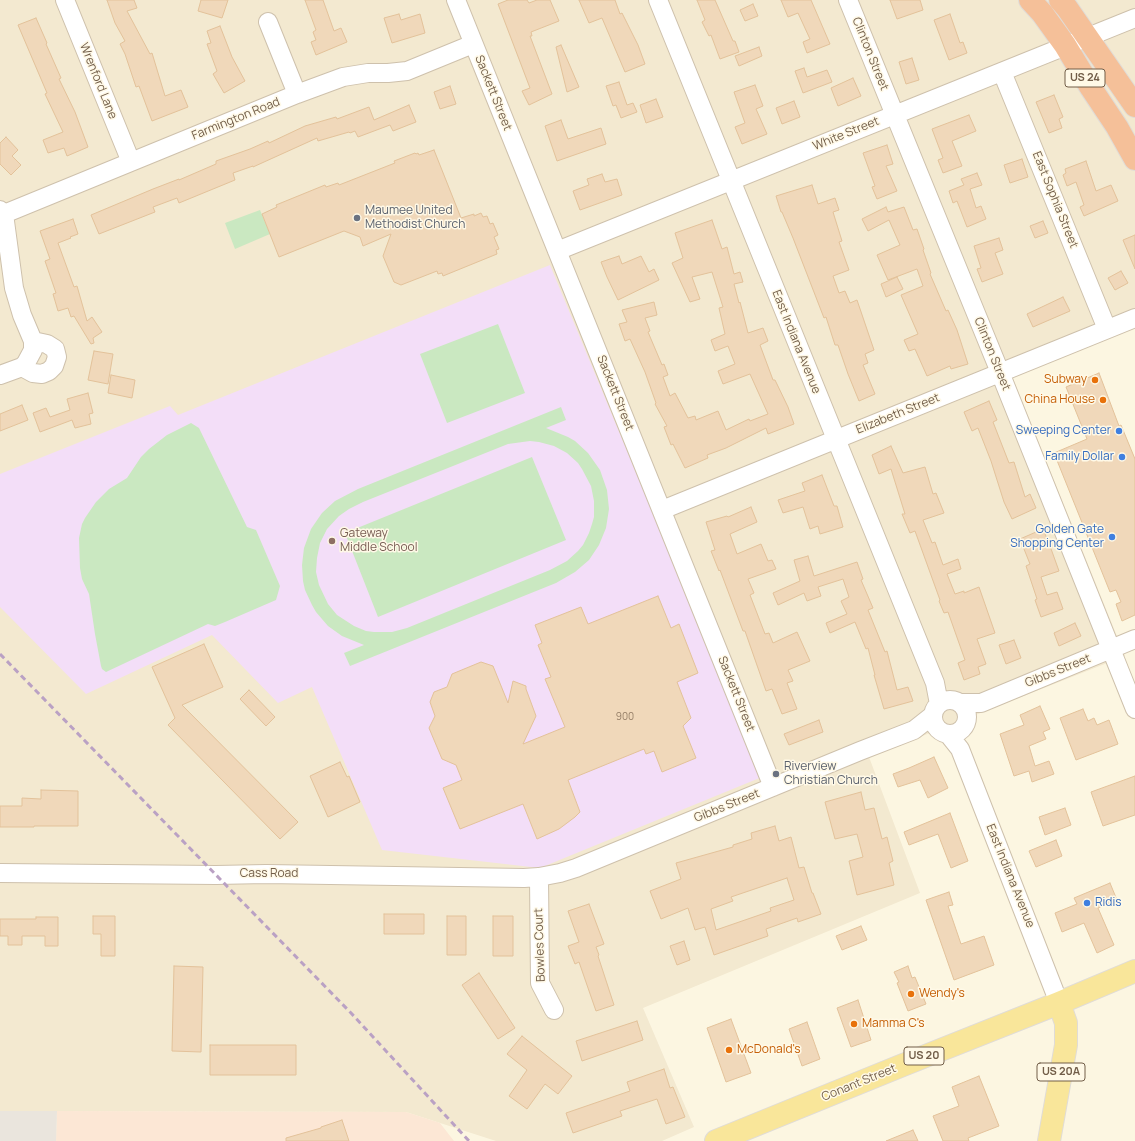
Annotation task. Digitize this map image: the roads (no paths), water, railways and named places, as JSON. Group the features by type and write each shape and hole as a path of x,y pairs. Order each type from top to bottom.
{"highway":[{"name":"US 24","path":"1030,0 1042,13 1065,45 1117,127 1135,160"},
{"name":"US 24","path":"1060,0 1135,106"}],"main road":[{"name":"Conant Street","path":"716,1141 896,1067 1060,1003 1135,971"},
{"name":"US 20A","path":"1049,1141 1066,1045 1066,1023 1060,1003"}],"street":[{"name":"Wrenford Lane","path":"65,0 131,162"},
{"name":"Sackett Street","path":"456,0 773,787"},
{"name":"East Indiana Avenue","path":"658,0 950,717 960,749 1060,1003"},
{"name":"Clinton Street","path":"848,0 1135,709"},
{"name":"White Street","path":"557,251 1135,18"},
{"path":"268,22 297,94"},
{"name":"Farmington Road","path":"2,212 343,77 368,73 407,71 473,44"},
{"name":"East Sophia Street","path":"1002,72 1107,329"},
{"path":"0,375 29,355 22,315 14,288 2,212"},
{"name":"Elizabeth Street","path":"662,510 1135,318"},
{"name":"Gibbs Street","path":"539,877 576,868 860,751 950,717 1135,639"},
{"name":"Cass Road","path":"0,873 539,877"},
{"name":"Bowles Court","path":"539,877 540,983 554,1010"}],"railway":[{"path":"0,654 351,1013 469,1141"}],"place":[{"name":"Maumee United Methodist Church","path":"357,218"},
{"name":"Subway","path":"1095,380"},
{"name":"China House","path":"1103,400"},
{"name":"Sweeping Center","path":"1119,431"},
{"name":"Family Dollar","path":"1122,457"},
{"name":"Golden Gate Shopping Center","path":"1112,537"},
{"name":"Gateway Middle School","path":"332,541"},
{"name":"Riverview Christian Church","path":"776,774"},
{"name":"Ridis","path":"1087,903"},
{"name":"Wendy's","path":"911,994"},
{"name":"Mamma C's","path":"854,1024"},
{"name":"McDonald's","path":"729,1050"}]}
